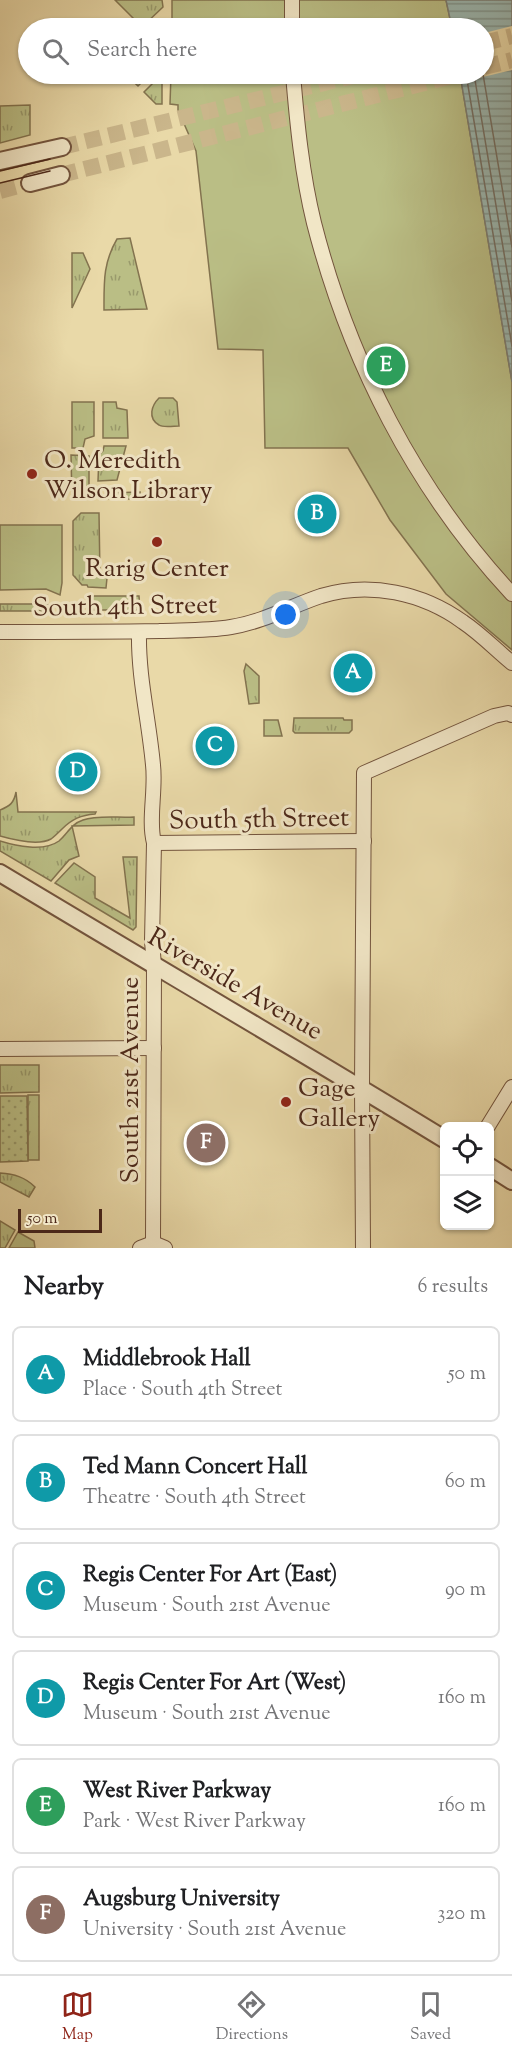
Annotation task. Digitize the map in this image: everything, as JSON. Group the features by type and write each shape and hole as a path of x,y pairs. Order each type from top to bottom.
{"street":[{"path":"292,0 292,18"},
{"path":"294,84 301,153 314,221 334,292 351,338 383,409 415,466 470,546 512,594"},
{"path":"0,161 62,147"},
{"path":"30,183 61,175"},
{"name":"South 4th Street","path":"0,632 139,632 232,627 328,594 361,589 419,598 441,608 464,622 512,663"},
{"name":"South 21st Avenue","path":"139,632 139,672 153,767 154,804 151,832 154,843 153,1246"},
{"path":"363,1248 364,773 495,716 510,714"},
{"name":"South 5th Street","path":"154,843 364,841"},
{"name":"Riverside Avenue","path":"0,873 440,1137"},
{"path":"0,1049 154,1048"},
{"path":"490,1122 512,1087"},
{"path":"494,1170 512,1181"}],"green space":[{"path":"115,0 162,0 163,7 151,18 133,18"},
{"path":"172,0 446,0 450,18 172,18"},
{"path":"152,84 162,84 162,104 156,104 144,92"},
{"path":"171,84 462,84 512,382 512,650 446,594 390,520 348,448 265,448 263,350 218,349 196,151 178,110 178,105 170,104"},
{"path":"30,105 30,135 0,143 0,106"},
{"path":"130,238 147,309 104,310 104,282 109,256 117,239"},
{"path":"72,253 83,253 90,269 72,308"},
{"path":"159,398 173,398 177,402 179,426 163,426 155,422 152,412"},
{"path":"72,402 94,402 94,436 85,439 83,448 72,448"},
{"path":"103,402 116,402 117,408 127,410 128,438 103,438"},
{"path":"104,446 126,446 117,480 98,481 99,455"},
{"path":"71,455 89,456 89,495 86,498 72,499"},
{"path":"140,492 140,499 104,499 107,493"},
{"path":"81,513 99,513 100,577 107,578 106,588 82,585 73,575 73,521"},
{"path":"0,525 62,525 60,595 46,589 0,590"},
{"path":"89,596 139,596 140,610 93,610 88,605"},
{"path":"0,604 53,606 51,611 0,611"},
{"path":"246,664 259,676 259,703 249,704 244,671"},
{"path":"294,718 343,718 352,720 352,730 349,733 295,733 293,731"},
{"path":"264,720 278,720 282,736 264,736"},
{"path":"16,792 18,812 96,812 73,820 46,841 26,842 0,836 0,810 11,804"},
{"path":"134,817 134,825 73,826 83,820 95,818"},
{"path":"72,827 79,856 69,860 51,881 0,851 0,841 30,847 53,844"},
{"path":"123,857 137,857 136,927 133,930 55,883 74,863 95,877 95,898 130,918"},
{"path":"0,1065 39,1065 39,1092 0,1093"},
{"path":"28,1095 39,1095 39,1160 28,1160"},
{"path":"0,1096 27,1096 28,1161 0,1162"},
{"path":"0,1173 19,1177 35,1187 29,1197 0,1182"},
{"path":"0,1221 15,1230 5,1248 0,1248"},
{"path":"18,1232 34,1241 35,1248 9,1248"}],"water":[{"path":"446,0 512,0 512,382 462,84 494,84 494,18 450,18"}],"pier":[{"path":"512,26 512,70 494,74 494,30"}],"tunnel":[{"path":"494,40 512,36"},
{"path":"494,64 512,60"},
{"path":"62,147 320,84"},
{"path":"61,175 420,84"},
{"path":"0,191 30,183"}],"tram line":[{"path":"0,171 50,159"},
{"path":"0,183 50,171"}],"place":[{"name":"West River Parkway","path":"386,366"},
{"name":"O. Meredith Wilson Library","path":"32,474"},
{"name":"Ted Mann Concert Hall","path":"317,514"},
{"name":"Rarig Center","path":"157,542"},
{"name":"Middlebrook Hall","path":"353,673"},
{"name":"Regis Center For Art (East)","path":"215,746"},
{"name":"Regis Center For Art (West)","path":"78,772"},
{"name":"Gage Gallery","path":"286,1102"},
{"name":"Augsburg University","path":"206,1143"}]}
